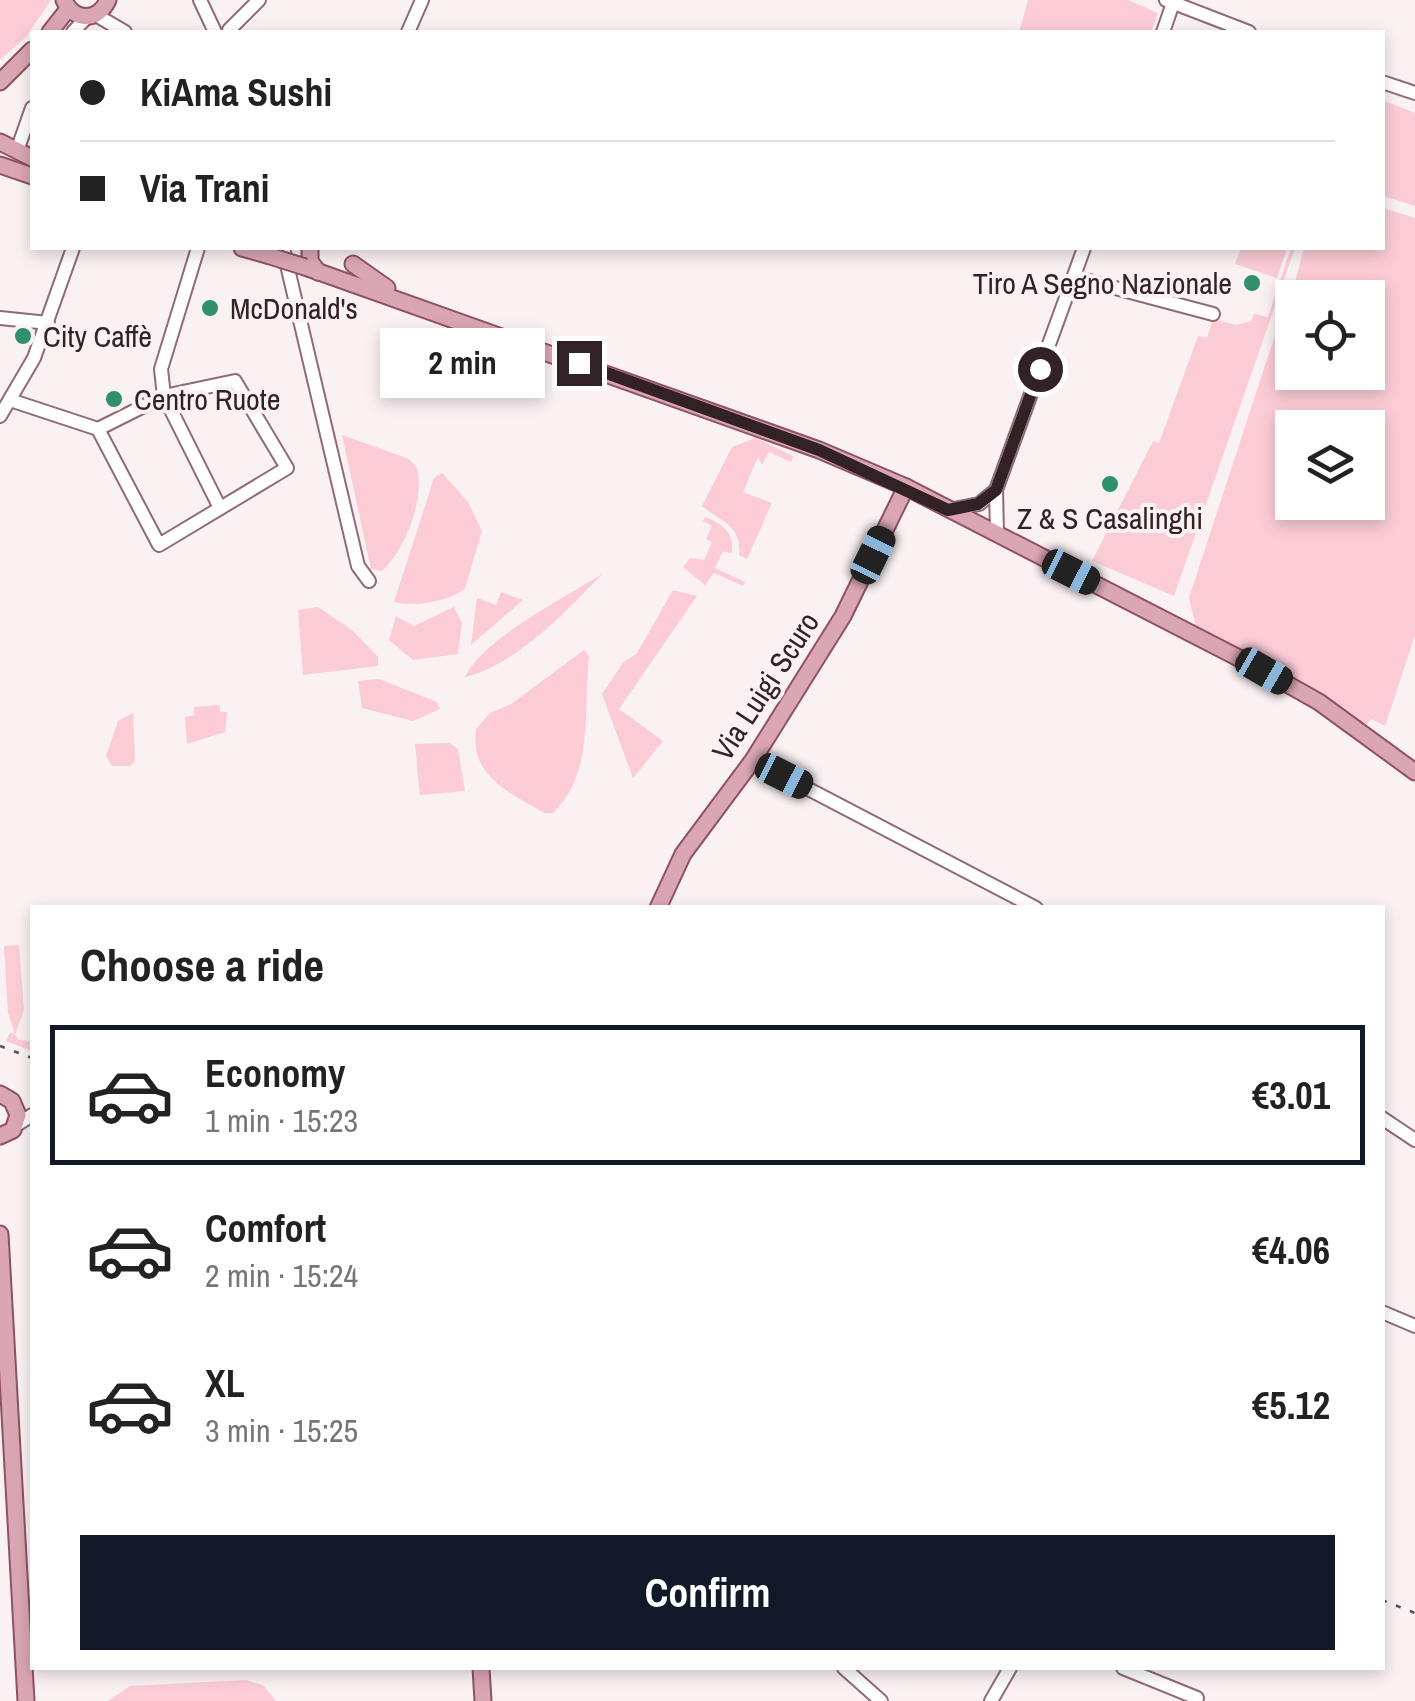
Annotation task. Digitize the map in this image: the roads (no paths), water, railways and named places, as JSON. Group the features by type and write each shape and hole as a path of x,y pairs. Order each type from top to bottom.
{"main road":[{"path":"54,30 85,14"},
{"path":"0,82 30,52"},
{"path":"0,142 26,153"},
{"path":"0,165 30,175"},
{"path":"263,251 309,257 335,277 819,450 906,487 1264,671 1319,702 1415,772"},
{"path":"335,277 353,256 366,276 430,312"},
{"name":"Via Luigi Scuro","path":"659,905 683,854 753,760 843,616 906,487"},
{"path":"0,1137 15,1126 4,1096"},
{"path":"0,1234 26,1701"},
{"path":"481,1670 483,1701"}],"street":[{"path":"200,0 221,30"},
{"path":"409,30 422,0"},
{"path":"1163,30 1170,2 1244,30"},
{"path":"224,30 250,4"},
{"path":"85,14 120,30"},
{"path":"1385,83 1415,94"},
{"path":"26,153 30,123"},
{"path":"0,416 12,400 48,323 71,250"},
{"path":"197,250 164,351 164,396 220,508"},
{"path":"997,533 996,490 1083,250"},
{"path":"263,251 358,566 368,580"},
{"path":"1074,277 1213,314"},
{"path":"0,318 48,323"},
{"path":"12,400 98,429 159,545 288,468 235,382 164,396 98,429"},
{"path":"948,510 978,504 996,490"},
{"path":"753,760 1030,905"},
{"path":"4,1096 30,1111"},
{"path":"15,1126 30,1114"},
{"path":"1385,1120 1415,1140"},
{"path":"1385,1313 1415,1326"},
{"path":"846,1670 881,1701"},
{"path":"991,1701 1009,1670"},
{"path":"1128,1670 1197,1698"}],"railway":[{"path":"0,1046 30,1057"},
{"path":"1385,1601 1415,1613"}],"place":[{"name":"Tiro A Segno Nazionale","path":"1252,283"},
{"name":"McDonald's","path":"210,308"},
{"name":"City Caffè","path":"23,336"},
{"name":"Centro Ruote","path":"114,399"},
{"name":"Z & S Casalinghi","path":"1110,484"}]}
